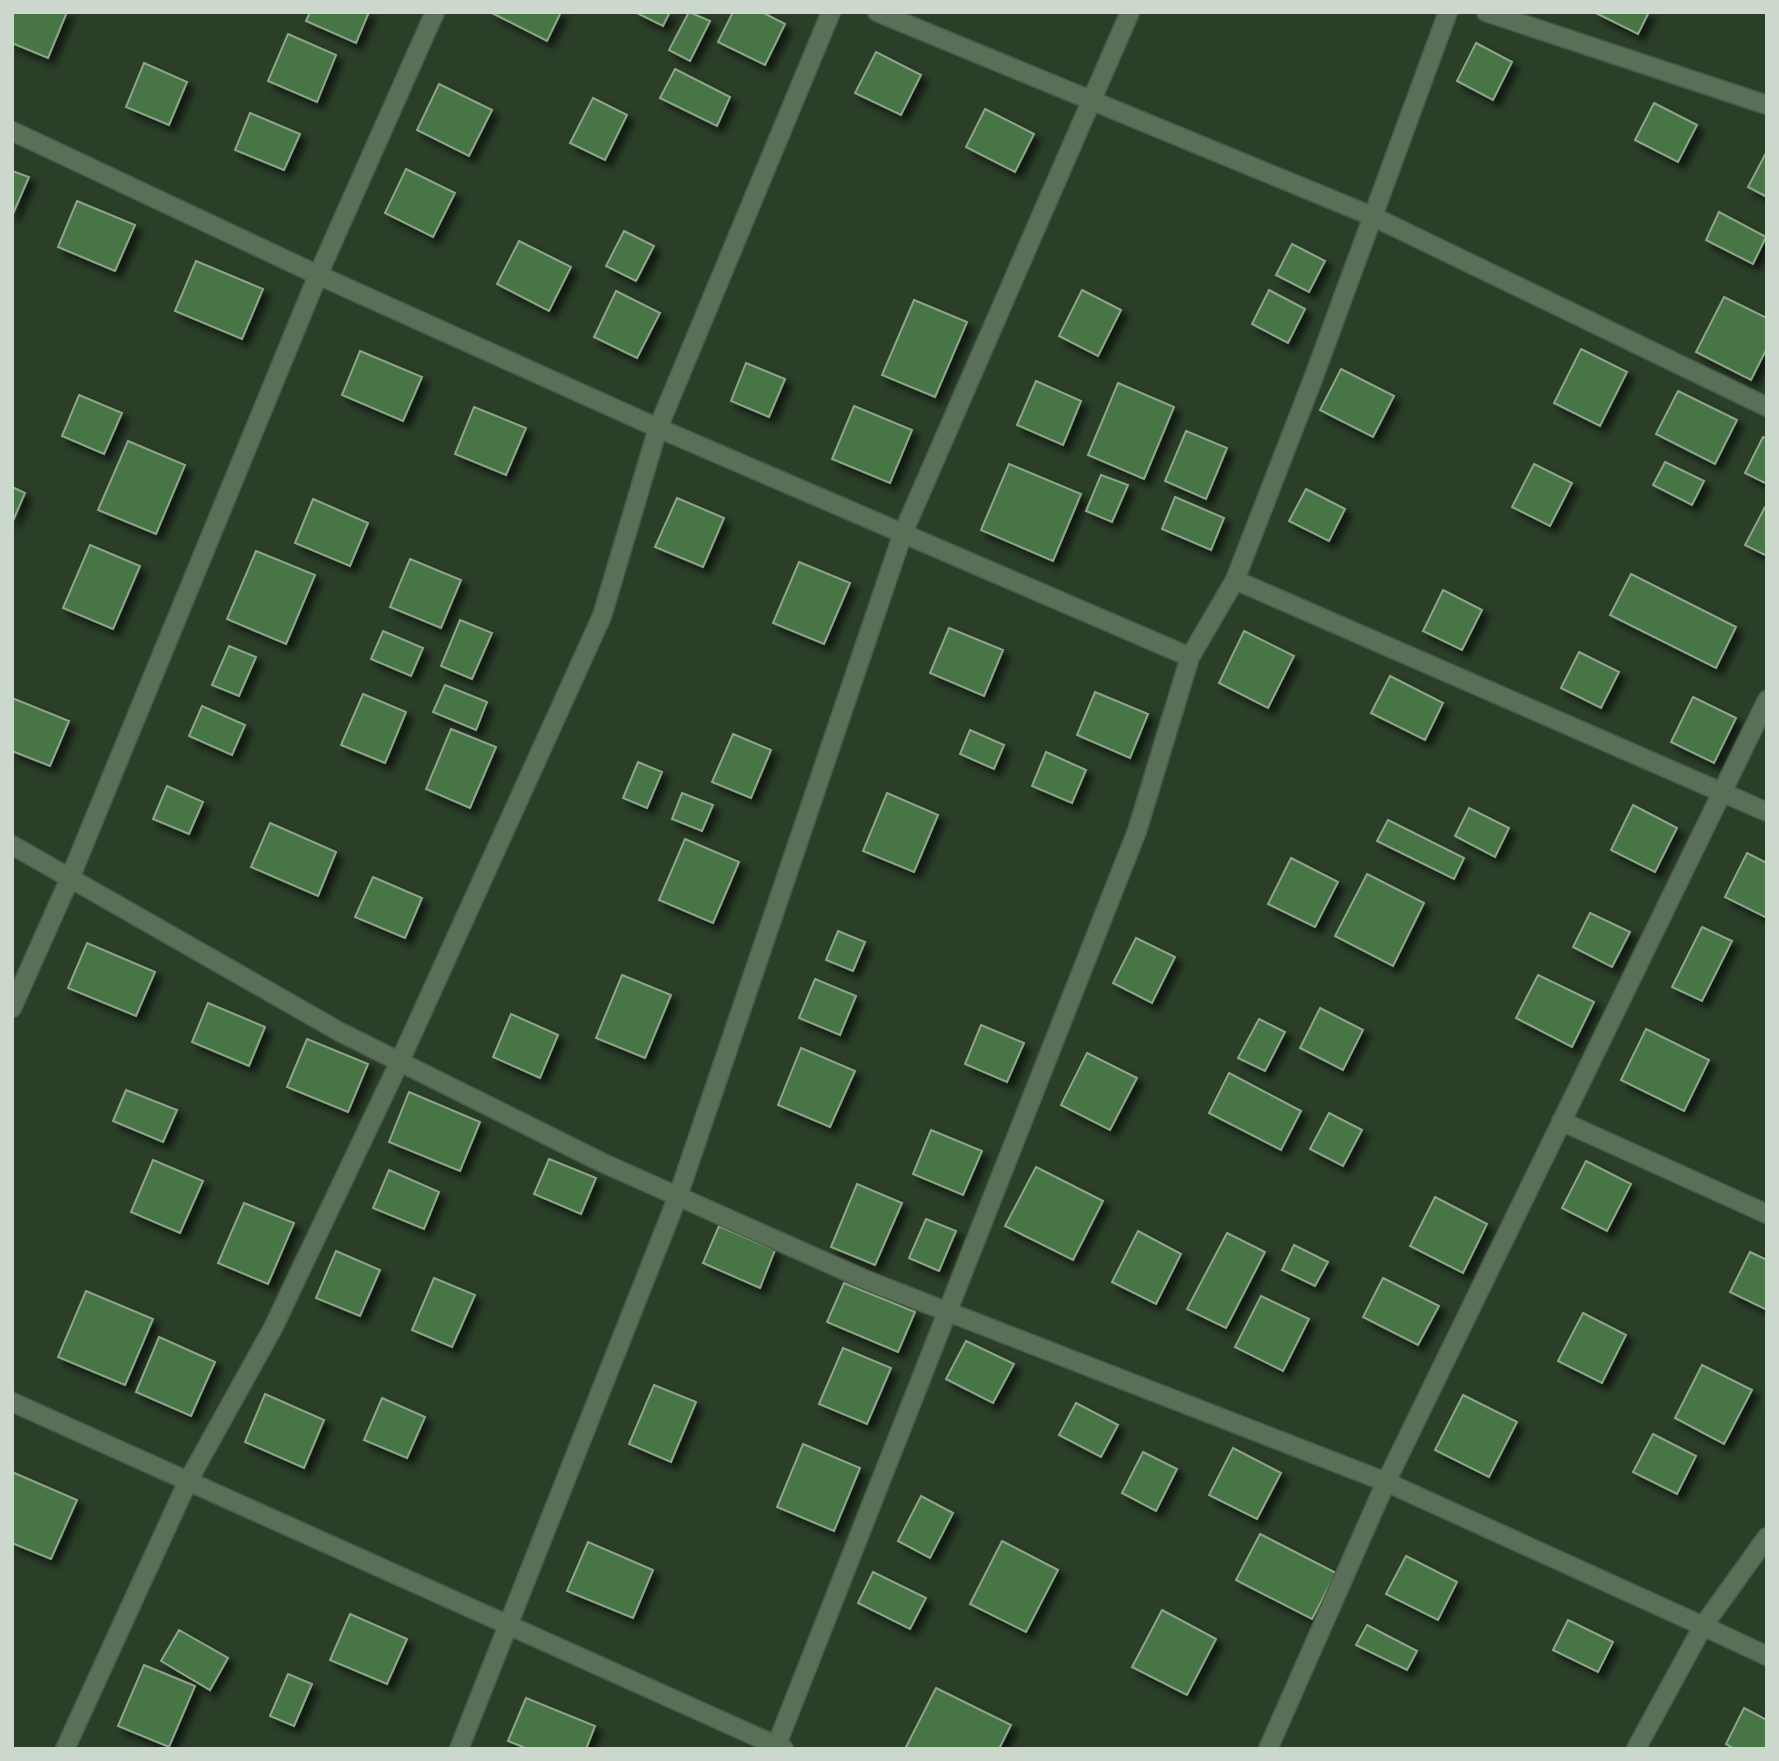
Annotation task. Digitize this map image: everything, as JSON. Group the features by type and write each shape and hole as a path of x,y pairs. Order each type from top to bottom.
{"street":[{"path":"12,1008 70,878 318,275 435,12"},
{"path":"65,1749 188,1481 273,1328 400,1061 601,616 659,428 831,12"},
{"path":"877,12 1374,216 1767,407"},
{"path":"459,1749 678,1196 903,533 1130,12"},
{"path":"12,1402 778,1748 1137,831 1190,657 1235,580 1374,216 1448,12"},
{"path":"1486,12 1767,105"},
{"path":"12,131 318,275 659,428 1190,657"},
{"path":"1235,580 1767,812"},
{"path":"1268,1749 1386,1482 1767,700"},
{"path":"12,845 340,1032 603,1163 866,1280 1386,1482 1767,1656"},
{"path":"1562,1121 1767,1214"},
{"path":"1636,1749 1703,1626 1767,1537"}],"building":[{"path":"12,12 67,12 48,58 12,43"},
{"path":"310,12 369,12 356,43 306,21"},
{"path":"490,12 561,12 547,41"},
{"path":"635,12 670,12 663,26"},
{"path":"689,12 710,21 690,61 669,50"},
{"path":"733,12 762,12 785,24 765,65 718,42"},
{"path":"1594,12 1649,12 1638,34"},
{"path":"288,34 336,55 317,102 268,81"},
{"path":"1476,43 1512,62 1493,100 1457,81"},
{"path":"876,52 921,75 901,115 855,93"},
{"path":"144,63 187,82 169,125 126,107"},
{"path":"675,69 730,97 717,126 660,98"},
{"path":"439,84 492,110 469,156 417,130"},
{"path":"593,98 627,115 605,160 570,143"},
{"path":"1654,103 1697,125 1678,162 1635,140"},
{"path":"985,109 1034,134 1015,172 966,147"},
{"path":"250,113 300,134 284,170 235,150"},
{"path":"1767,151 1767,197 1748,187"},
{"path":"406,169 455,193 433,237 385,213"},
{"path":"12,171 29,177 12,216"},
{"path":"77,201 135,225 115,271 58,247"},
{"path":"1719,212 1766,237 1753,264 1706,240"},
{"path":"624,231 654,246 636,281 606,266"},
{"path":"519,241 571,267 549,311 497,284"},
{"path":"1292,244 1325,261 1309,292 1276,275"},
{"path":"196,261 263,289 242,339 175,311"},
{"path":"1082,290 1121,310 1098,356 1059,336"},
{"path":"1269,290 1305,309 1288,343 1252,324"},
{"path":"616,291 660,313 637,358 594,337"},
{"path":"1724,297 1767,318 1767,348 1751,380 1696,352"},
{"path":"914,300 967,322 935,397 882,375"},
{"path":"1581,349 1627,372 1600,426 1554,403"},
{"path":"360,351 422,377 403,421 342,395"},
{"path":"746,363 785,379 769,417 731,401"},
{"path":"1341,369 1394,396 1373,437 1320,410"},
{"path":"1036,381 1081,401 1063,445 1017,425"},
{"path":"1118,383 1174,407 1144,479 1088,455"},
{"path":"1678,391 1737,420 1715,464 1656,434"},
{"path":"79,395 122,413 104,454 62,436"},
{"path":"854,406 912,430 890,483 832,459"},
{"path":"474,407 526,428 506,475 455,454"},
{"path":"1186,431 1227,448 1206,499 1165,481"},
{"path":"1763,437 1767,438 1767,484 1745,473"},
{"path":"128,441 185,465 156,534 98,510"},
{"path":"1665,462 1704,481 1692,505 1653,485"},
{"path":"1009,464 1081,494 1053,561 981,530"},
{"path":"1534,464 1572,483 1550,526 1512,507"},
{"path":"1101,475 1128,485 1112,522 1086,511"},
{"path":"12,487 25,493 12,523"},
{"path":"1306,489 1345,509 1329,541 1289,521"},
{"path":"1175,497 1224,518 1211,550 1162,529"},
{"path":"677,498 724,518 703,567 655,547"},
{"path":"313,499 368,523 350,566 295,543"},
{"path":"1765,507 1767,508 1767,556 1745,545"},
{"path":"90,545 140,566 113,629 63,608"},
{"path":"256,551 315,575 286,644 227,619"},
{"path":"410,559 461,580 441,628 390,607"},
{"path":"799,562 850,583 824,644 773,623"},
{"path":"1631,574 1736,627 1716,668 1610,615"},
{"path":"1443,590 1482,610 1462,650 1423,631"},
{"path":"460,620 492,633 472,679 441,666"},
{"path":"949,628 1003,650 984,696 930,673"},
{"path":"383,631 423,648 411,676 371,659"},
{"path":"1244,631 1294,656 1268,708 1219,683"},
{"path":"229,646 256,657 239,696 212,685"},
{"path":"1579,652 1619,672 1601,708 1561,688"},
{"path":"1390,676 1443,703 1425,740 1371,713"},
{"path":"445,685 487,702 476,730 433,712"},
{"path":"1095,692 1148,714 1130,758 1077,735"},
{"path":"363,694 406,712 385,763 341,745"},
{"path":"1693,697 1736,718 1714,763 1671,742"},
{"path":"12,698 69,721 50,766 12,751"},
{"path":"202,706 245,725 232,755 189,736"},
{"path":"451,729 496,747 470,808 426,789"},
{"path":"970,730 1004,745 994,769 960,754"},
{"path":"733,734 771,750 751,798 712,782"},
{"path":"1046,752 1086,770 1072,803 1032,786"},
{"path":"638,762 662,772 647,808 623,798"},
{"path":"167,786 203,802 189,834 153,819"},
{"path":"682,793 713,805 702,831 672,819"},
{"path":"887,793 938,815 914,872 863,851"},
{"path":"1633,805 1677,828 1655,872 1611,850"},
{"path":"1469,808 1509,828 1495,857 1455,836"},
{"path":"1388,820 1464,858 1454,879 1377,841"},
{"path":"270,823 336,852 318,896 251,867"},
{"path":"685,839 739,862 713,923 659,900"},
{"path":"1747,853 1767,863 1767,918 1725,897"},
{"path":"1291,858 1338,882 1315,927 1268,904"},
{"path":"1367,874 1424,903 1393,966 1335,936"},
{"path":"373,877 422,898 405,938 355,917"},
{"path":"1590,913 1630,932 1612,967 1573,947"},
{"path":"1702,927 1732,941 1702,1001 1672,987"},
{"path":"838,931 865,942 853,971 826,960"},
{"path":"1136,938 1175,957 1152,1003 1113,983"},
{"path":"87,943 155,972 136,1016 68,988"},
{"path":"622,975 671,995 645,1058 596,1038"},
{"path":"1538,975 1594,1002 1572,1047 1516,1018"},
{"path":"815,979 856,996 840,1035 799,1018"},
{"path":"208,1003 265,1027 249,1066 192,1042"},
{"path":"1320,1008 1363,1030 1343,1070 1300,1048"},
{"path":"511,1014 558,1035 540,1078 493,1057"},
{"path":"1259,1019 1285,1032 1265,1071 1238,1058"},
{"path":"981,1025 1024,1043 1007,1082 965,1064"},
{"path":"1646,1029 1709,1060 1684,1111 1621,1080"},
{"path":"307,1039 368,1064 348,1112 287,1087"},
{"path":"801,1048 855,1071 830,1127 778,1105"},
{"path":"1087,1053 1137,1078 1110,1130 1061,1105"},
{"path":"1229,1073 1301,1111 1281,1150 1209,1113"},
{"path":"126,1090 177,1110 163,1142 113,1121"},
{"path":"409,1092 480,1122 460,1171 389,1142"},
{"path":"1329,1113 1362,1130 1343,1166 1310,1149"},
{"path":"931,1130 982,1151 963,1195 913,1174"},
{"path":"549,1159 596,1178 581,1214 534,1194"},
{"path":"153,1160 203,1181 180,1233 131,1212"},
{"path":"1586,1161 1631,1184 1607,1231 1562,1208"},
{"path":"1036,1167 1103,1201 1073,1260 1005,1226"},
{"path":"389,1170 439,1192 424,1229 373,1208"},
{"path":"857,1184 902,1203 875,1265 831,1247"},
{"path":"1435,1197 1487,1224 1463,1273 1410,1246"},
{"path":"244,1203 294,1223 268,1284 218,1263"},
{"path":"926,1219 956,1231 939,1271 909,1258"},
{"path":"719,1226 775,1250 760,1288 703,1263"},
{"path":"1138,1231 1181,1254 1156,1304 1112,1282"},
{"path":"1227,1233 1265,1252 1226,1328 1187,1309"},
{"path":"1294,1245 1328,1262 1315,1286 1282,1270"},
{"path":"336,1251 380,1270 360,1316 316,1298"},
{"path":"1750,1252 1767,1260 1767,1310 1730,1292"},
{"path":"434,1278 475,1295 452,1347 412,1330"},
{"path":"1383,1278 1439,1306 1418,1345 1363,1317"},
{"path":"844,1283 915,1312 898,1352 827,1322"},
{"path":"86,1291 153,1319 125,1385 58,1357"},
{"path":"1261,1296 1309,1319 1283,1371 1235,1347"},
{"path":"1583,1313 1626,1335 1602,1383 1558,1361"},
{"path":"159,1337 215,1362 191,1416 136,1392"},
{"path":"966,1341 1014,1364 993,1403 946,1379"},
{"path":"843,1348 891,1368 867,1424 819,1404"},
{"path":"1702,1365 1752,1390 1724,1444 1675,1418"},
{"path":"654,1385 696,1402 671,1462 629,1444"},
{"path":"265,1394 324,1420 304,1468 245,1442"},
{"path":"1463,1395 1517,1422 1489,1477 1435,1450"},
{"path":"382,1398 425,1417 407,1458 364,1440"},
{"path":"1076,1403 1118,1425 1101,1457 1059,1435"},
{"path":"1653,1434 1696,1456 1677,1494 1633,1472"},
{"path":"803,1444 860,1468 834,1531 777,1507"},
{"path":"1233,1448 1281,1473 1257,1519 1209,1495"},
{"path":"1143,1452 1177,1469 1156,1511 1122,1493"},
{"path":"12,1472 77,1500 51,1559 12,1543"},
{"path":"921,1496 953,1513 930,1558 898,1541"},
{"path":"1260,1534 1336,1573 1312,1619 1236,1580"},
{"path":"1002,1541 1058,1570 1026,1632 970,1604"},
{"path":"588,1542 653,1570 633,1618 567,1591"},
{"path":"1406,1556 1457,1582 1438,1620 1386,1594"},
{"path":"873,1572 926,1598 910,1629 858,1603"},
{"path":"1162,1610 1216,1639 1187,1695 1132,1667"},
{"path":"350,1614 407,1639 387,1684 330,1660"},
{"path":"1568,1620 1613,1642 1598,1672 1553,1650"},
{"path":"1367,1625 1417,1651 1407,1670 1356,1645"},
{"path":"179,1630 228,1658 210,1690 161,1661"},
{"path":"144,1665 195,1686 169,1747 118,1726"},
{"path":"288,1674 312,1684 294,1726 270,1716"},
{"path":"936,1688 1011,1725 999,1749 905,1749"},
{"path":"526,1698 595,1726 586,1749 528,1749 508,1741"},
{"path":"1744,1708 1767,1720 1767,1749 1735,1749 1726,1744"}]}
